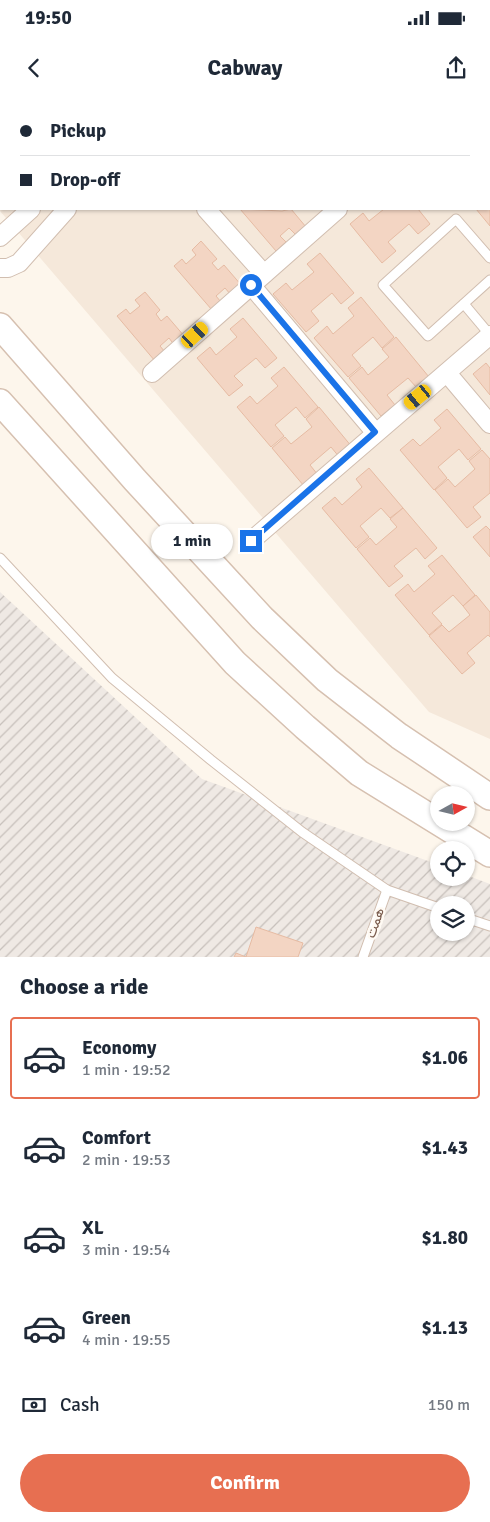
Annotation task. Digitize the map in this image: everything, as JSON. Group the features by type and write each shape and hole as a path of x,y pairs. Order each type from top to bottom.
{"street":[{"path":"0,237 30,210"},
{"path":"0,268 8,268 19,263 66,210"},
{"path":"207,210 375,432"},
{"path":"152,373 337,210"},
{"path":"0,326 134,480 262,618 327,680 399,736 490,797"},
{"path":"251,541 375,432 448,373 490,335"},
{"path":"448,373 490,424"},
{"path":"0,402 235,663 359,773 422,814 490,854"}],"lane":[{"path":"490,258 456,219 383,285 428,336 490,280"},
{"path":"464,304 490,335"},
{"path":"0,558 112,678 302,832 387,890 430,905"},
{"name":"همت","path":"363,957 387,890"},
{"path":"475,921 490,926"}],"shaded area":[{"path":"0,210 490,210 490,739 429,712"},
{"path":"0,592 202,779 430,862 430,886 475,886 475,878 490,884 490,957 0,957"}],"building":[{"path":"241,210 292,210 306,227 296,235 289,228 280,236 286,242 276,251"},
{"path":"383,210 419,210 430,224 418,234 409,224 388,242 396,251 382,263 350,224 363,213 369,221"},
{"path":"477,210 490,210 490,226"},
{"path":"201,241 217,259 212,263 218,270 224,265 242,286 231,295 225,288 216,296 221,302 212,310 174,266 182,259 186,264 196,255 192,250"},
{"path":"320,253 354,293 341,304 332,293 311,311 319,321 306,332 273,294 286,283 292,290 314,272 307,264"},
{"path":"145,292 160,310 156,314 161,321 167,316 185,337 175,346 169,338 160,346 165,352 155,361 117,316 126,309 130,314 140,306 135,300"},
{"path":"361,297 394,337 382,348 373,337 352,355 361,366 348,377 314,338 327,326 333,334 354,316 348,308"},
{"path":"243,318 277,358 265,368 256,358 234,376 243,385 229,396 197,358 210,347 216,355 237,337 230,329"},
{"path":"396,337 429,377 417,388 408,378 387,395 395,405 381,416 349,378 362,367 368,375 389,357 382,349"},
{"path":"486,363 490,368 490,395 473,374"},
{"path":"284,367 318,407 305,418 296,407 275,425 284,436 271,447 237,407 250,396 257,404 278,386 271,378"},
{"path":"319,407 352,447 340,458 331,447 310,465 318,475 304,486 272,448 285,437 291,444 312,427 306,419"},
{"path":"447,409 481,449 468,460 459,449 438,467 447,478 434,490 400,450 413,439 420,446 441,428 434,420"},
{"path":"482,450 490,459 490,493 473,507 481,517 467,528 435,490 448,479 455,487 475,469 469,461"},
{"path":"369,468 403,508 390,518 381,508 360,526 369,537 356,548 322,508 335,497 342,505 362,487 356,479"},
{"path":"403,508 437,548 425,559 416,548 394,566 403,576 389,587 357,549 370,538 376,545 397,527 390,519"},
{"path":"486,526 490,530 490,557 473,537"},
{"path":"442,555 475,595 463,606 453,595 432,613 442,624 429,635 395,595 408,584 414,592 435,574 428,566"},
{"path":"476,595 490,612 490,637 488,635 467,653 475,663 462,674 429,636 442,625 449,632 470,615 463,606"},
{"path":"256,927 303,943 298,957 246,957"},
{"path":"236,953 246,957 234,957"}],"route":[{"path":"251,285 375,432 251,541"}]}
